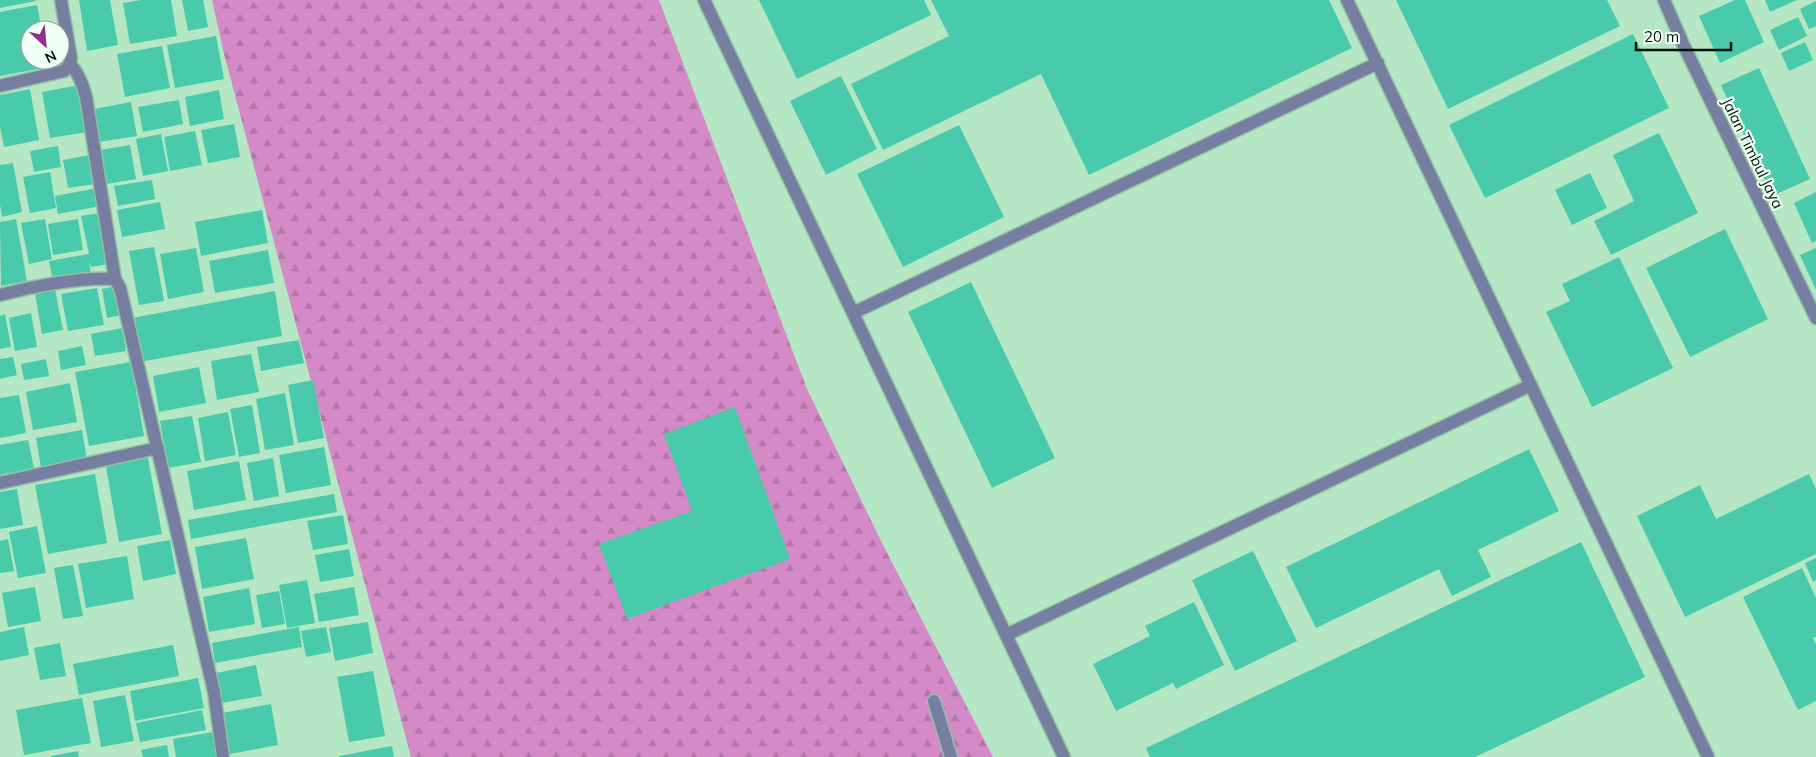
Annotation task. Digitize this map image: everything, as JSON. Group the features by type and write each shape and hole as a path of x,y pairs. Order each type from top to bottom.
{"street":[{"path":"61,0 64,20"},
{"path":"704,0 1064,757"},
{"path":"1348,0 1708,757"},
{"name":"Jalan Timbul Jaya","path":"1664,0 1683,44 1816,318"},
{"path":"70,52 70,64 76,69 86,97 115,279 120,288 214,692 223,757"},
{"path":"853,313 1378,63"},
{"path":"0,86 65,70"},
{"path":"0,295 28,287 102,278 115,279"},
{"path":"1006,635 1531,385"},
{"path":"0,483 158,448"},
{"path":"934,701 951,757"}],"green space":[{"path":"212,0 659,0 807,389 884,547 993,757 411,757 224,54"}],"building":[{"path":"0,0 36,0 36,1 0,8"},
{"path":"79,0 110,0 118,45 87,51"},
{"path":"141,0 171,0 177,36 130,44 123,3"},
{"path":"182,0 203,0 208,27 188,31"},
{"path":"759,0 924,0 931,15 797,79"},
{"path":"931,0 1329,0 1352,48 1089,175 1041,74 883,150 851,84 949,36"},
{"path":"1396,0 1607,0 1620,26 1448,109"},
{"path":"1735,0 1745,0 1764,42 1720,63 1699,16"},
{"path":"1765,0 1797,0 1770,12"},
{"path":"1816,1 1816,26 1809,29 1800,9"},
{"path":"37,5 40,20 20,20 20,70 32,70 0,76 0,12"},
{"path":"1798,17 1807,36 1779,50 1770,30"},
{"path":"1633,34 1669,108 1485,198 1449,125"},
{"path":"216,36 224,79 175,88 167,45"},
{"path":"1805,42 1813,60 1789,71 1781,53"},
{"path":"162,46 170,88 125,97 117,54"},
{"path":"1759,68 1810,179 1772,196 1721,85"},
{"path":"841,76 877,149 826,175 790,101"},
{"path":"79,85 87,132 50,138 42,92"},
{"path":"30,89 39,140 4,147 0,127 0,95"},
{"path":"219,90 224,119 190,126 185,97"},
{"path":"179,100 183,124 143,132 138,107"},
{"path":"131,102 137,136 99,142 93,109"},
{"path":"234,124 240,157 208,163 201,130"},
{"path":"959,125 1004,217 903,267 857,174"},
{"path":"195,131 202,165 170,171 164,137"},
{"path":"1659,133 1698,213 1611,255 1594,221 1634,201 1613,155"},
{"path":"161,134 168,171 143,176 136,139"},
{"path":"130,145 136,179 106,184 100,150"},
{"path":"58,146 61,167 34,172 30,151"},
{"path":"90,155 96,184 68,188 63,160"},
{"path":"13,163 22,212 2,217 0,205 0,165"},
{"path":"50,172 56,208 30,213 23,177"},
{"path":"1590,173 1607,208 1572,225 1555,190"},
{"path":"152,180 155,199 118,206 114,186"},
{"path":"98,188 101,206 58,214 55,196"},
{"path":"1816,192 1816,241 1812,243 1794,203"},
{"path":"160,202 165,229 122,237 117,210"},
{"path":"262,210 268,243 201,256 195,222"},
{"path":"100,213 109,264 91,267 89,261 91,274 53,281 49,261 89,254 81,216"},
{"path":"16,219 27,281 1,286 0,222"},
{"path":"45,219 52,259 29,264 21,223"},
{"path":"78,219 83,250 53,255 48,224"},
{"path":"1725,229 1768,319 1690,357 1646,268"},
{"path":"154,247 164,301 139,305 129,251"},
{"path":"196,248 204,292 168,299 160,254"},
{"path":"1816,248 1816,290 1800,255"},
{"path":"268,250 274,283 215,293 209,261"},
{"path":"1619,257 1673,368 1592,407 1546,312 1570,301 1562,284"},
{"path":"971,282 1055,458 992,488 908,312"},
{"path":"117,286 122,315 107,318 102,289"},
{"path":"97,288 104,325 68,331 61,294"},
{"path":"55,289 63,330 42,334 35,293"},
{"path":"275,291 282,336 140,362 132,318"},
{"path":"31,313 37,347 15,351 9,318"},
{"path":"5,314 11,347 0,349 0,316"},
{"path":"122,328 126,351 95,356 91,334"},
{"path":"299,340 304,363 261,371 257,347"},
{"path":"82,346 86,365 61,370 58,351"},
{"path":"251,354 259,392 217,400 211,361"},
{"path":"13,357 17,375 0,379 0,359"},
{"path":"46,359 49,376 24,380 21,364"},
{"path":"131,362 144,436 89,446 75,372"},
{"path":"199,367 206,403 159,412 153,376"},
{"path":"313,380 324,438 298,443 288,385"},
{"path":"70,383 77,422 33,430 26,392"},
{"path":"285,393 294,445 265,450 256,399"},
{"path":"19,395 26,433 0,438 0,398"},
{"path":"252,405 260,453 239,457 230,409"},
{"path":"735,407 790,559 627,619 599,544 692,511 664,434"},
{"path":"228,412 236,455 205,461 198,418"},
{"path":"192,416 201,462 168,468 160,421"},
{"path":"82,430 87,460 41,468 36,438"},
{"path":"28,440 34,468 0,475 0,445"},
{"path":"324,447 331,485 286,493 279,455"},
{"path":"1529,449 1559,511 1478,550 1491,577 1452,596 1439,569 1316,628 1286,567"},
{"path":"147,453 162,534 119,542 105,461"},
{"path":"273,458 279,496 254,501 247,463"},
{"path":"239,461 246,500 194,510 187,471"},
{"path":"95,474 107,543 48,554 35,485"},
{"path":"1809,474 1816,489 1816,554 1685,617 1637,516 1700,485 1716,519"},
{"path":"17,489 23,525 0,529 0,492"},
{"path":"334,494 337,512 191,539 188,520"},
{"path":"343,515 348,544 313,550 307,521"},
{"path":"37,526 46,573 18,578 9,532"},
{"path":"246,538 254,579 202,589 195,547"},
{"path":"8,539 14,571 0,573 0,541"},
{"path":"170,540 176,574 143,581 137,546"},
{"path":"1581,542 1645,677 1475,757 1150,757 1146,748"},
{"path":"349,549 354,576 320,582 315,555"},
{"path":"1253,551 1297,641 1235,671 1192,580"},
{"path":"127,556 134,599 86,608 78,564"},
{"path":"1816,558 1816,580 1813,582 1805,563"},
{"path":"73,565 83,616 63,619 54,568"},
{"path":"1802,568 1816,598 1816,637 1813,638 1816,644 1816,701 1798,710 1743,597"},
{"path":"307,580 315,623 287,628 279,585"},
{"path":"35,587 41,621 8,627 2,593"},
{"path":"354,587 359,615 319,622 314,594"},
{"path":"249,588 255,624 209,632 203,597"},
{"path":"279,591 285,624 262,628 256,595"},
{"path":"1194,602 1224,665 1176,689 1173,683 1116,711 1093,664 1150,636 1145,626"},
{"path":"368,622 373,653 335,661 329,628"},
{"path":"24,627 29,655 0,661 0,632"},
{"path":"299,627 302,647 215,663 212,643"},
{"path":"326,627 331,652 306,657 301,631"},
{"path":"60,643 66,676 40,680 34,648"},
{"path":"173,645 179,676 79,695 73,664"},
{"path":"256,665 262,696 221,703 216,673"},
{"path":"373,671 385,736 349,742 337,677"},
{"path":"198,678 204,708 135,721 130,691"},
{"path":"125,695 134,741 101,747 93,701"},
{"path":"82,698 91,743 24,755 16,710"},
{"path":"271,704 278,745 230,754 222,713"},
{"path":"202,710 206,730 140,742 136,723"},
{"path":"213,732 217,757 176,757 173,739"},
{"path":"167,745 169,757 143,757 141,750"},
{"path":"392,746 394,757 339,757 339,756"},
{"path":"78,751 79,757 51,757 51,756"}]}
